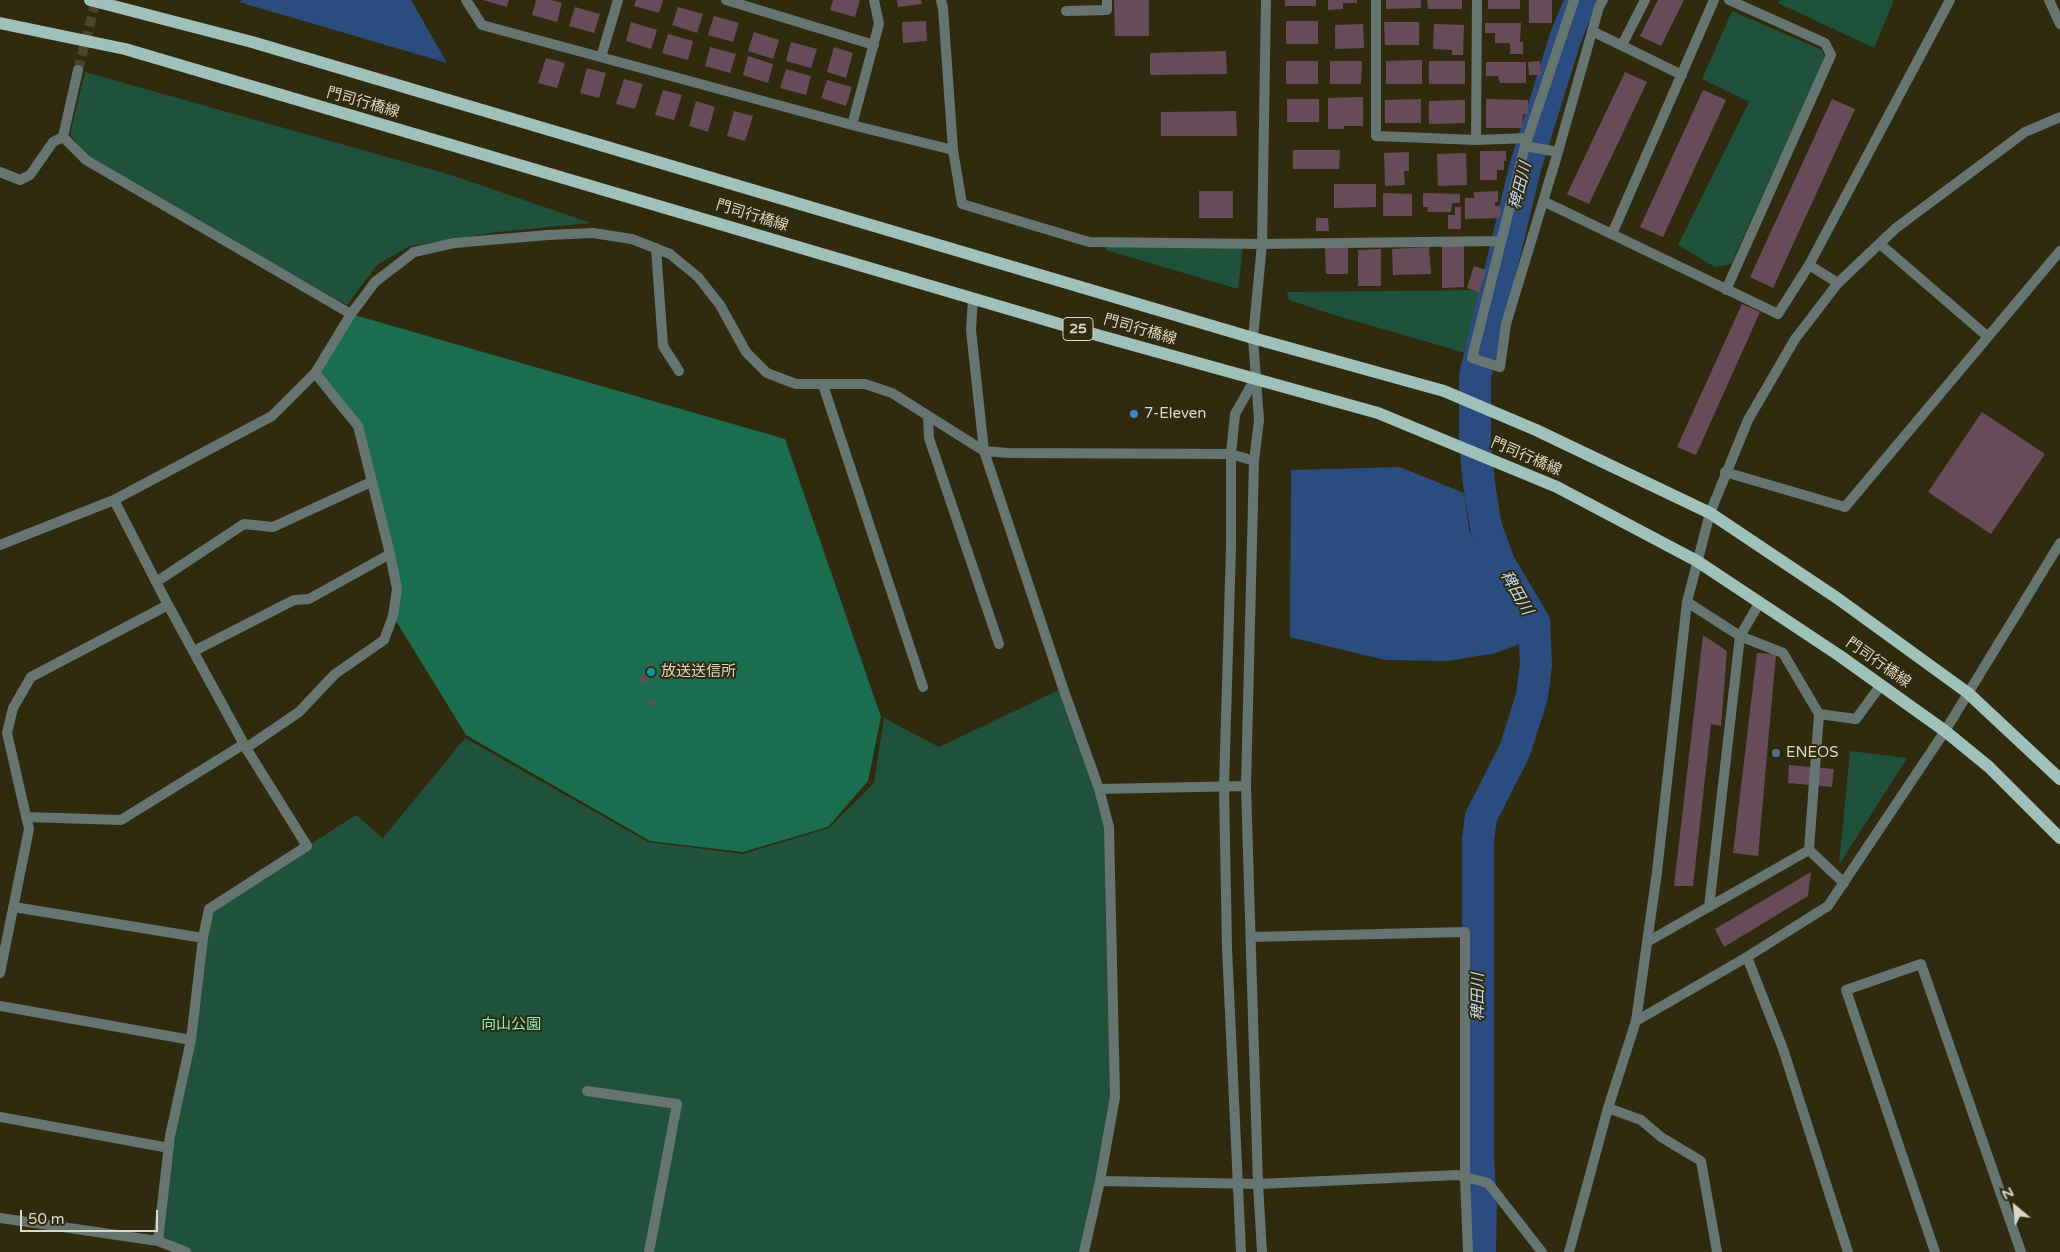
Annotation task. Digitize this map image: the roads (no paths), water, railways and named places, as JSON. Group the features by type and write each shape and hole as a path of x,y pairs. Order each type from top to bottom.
{"main road":[{"name":"門司行橋線","path":"90,0 252,42 1253,338 1444,390 1536,430 1710,513 1837,598 1968,693 2060,778"},
{"name":"門司行橋線","path":"0,23 125,49 973,298 1378,413 1557,487 1697,561 1760,602 1945,731 1989,767 2060,838"}],"street":[{"path":"466,0 482,25 852,125 953,150"},
{"path":"601,57 618,0"},
{"path":"726,0 874,45"},
{"path":"852,125 879,24 874,0"},
{"path":"940,0 943,8 953,150 962,204 1088,242 1262,244 1501,241"},
{"path":"1066,11 1107,10 1107,0"},
{"path":"1262,1252 1258,1184 1246,786 1254,461 1258,420 1253,338 1262,244 1266,0"},
{"path":"1376,0 1376,136 1527,142 1558,152"},
{"path":"1476,140 1477,0"},
{"path":"1574,0 1527,142 1472,358 1500,367 1506,324 1544,201 1592,31 1603,0"},
{"path":"1622,46 1645,0"},
{"path":"1612,234 1714,0"},
{"path":"1726,290 1831,55 1825,43 1742,3 1729,0"},
{"path":"1544,201 1778,314 1809,265 1950,0"},
{"path":"2048,0 2060,24"},
{"path":"1592,31 1682,75"},
{"path":"0,172 20,180 30,175 54,142 63,137 78,70"},
{"path":"1569,1252 1608,1108 1636,1021 1647,942 1686,602 1710,513 1725,472 1748,420 1795,339 1838,283 1896,228 2026,132 2060,117"},
{"path":"63,137 86,160 351,314"},
{"path":"0,545 114,500 272,416 315,374 351,314 376,282 414,252 454,243 548,235 593,233 632,239 670,254 698,276 720,305 746,352 767,373 796,384 865,384 892,393 984,451 1008,453 1231,454 1254,461"},
{"path":"1880,244 1987,336"},
{"path":"656,248 663,346 679,371"},
{"path":"1725,472 1846,506 2060,251"},
{"path":"1809,265 1838,283"},
{"path":"973,298 970,330 984,451 1063,688 1099,789 1109,827 1115,1097 1100,1181 1084,1252"},
{"path":"26,817 121,820 299,712 335,674 384,640 393,616 397,589 358,426 315,374"},
{"path":"1241,1252 1227,948 1224,787 1231,548 1231,454 1235,414 1255,379"},
{"path":"823,385 924,687"},
{"path":"928,416 929,438 999,644"},
{"path":"156,582 244,524 273,527 371,482"},
{"path":"114,500 168,605 245,746 307,846 209,909 203,938 191,1040 169,1148 158,1241"},
{"path":"1636,1021 1747,957 1828,906 1945,731 2060,543"},
{"path":"194,651 294,600 309,599 390,554"},
{"path":"1686,602 1740,636 1783,653 1819,714 1809,850"},
{"path":"1709,907 1740,636 1760,602"},
{"path":"0,973 29,829 6,733 13,708 31,676 168,605"},
{"path":"1819,714 1856,719 1882,686"},
{"path":"1099,789 1246,786"},
{"path":"1647,942 1809,850"},
{"path":"1809,850 1844,882"},
{"path":"14,907 203,938"},
{"path":"1251,937 1465,932 1465,1177 1468,1252"},
{"path":"1747,957 1783,1049 1848,1252"},
{"path":"1935,1252 1846,990 1921,964 2021,1252"},
{"path":"0,1006 191,1040"},
{"path":"587,1091 677,1104 649,1252"},
{"path":"1608,1108 1641,1120 1661,1138 1701,1162 1717,1252"},
{"path":"0,1116 169,1148"},
{"path":"1100,1181 1258,1184 1457,1175 1488,1183 1542,1252"},
{"path":"0,1218 158,1241 186,1252"}],"water":[{"path":"242,0 411,0 447,63 239,2"},
{"path":"1400,467 1464,493 1469,530 1488,566 1520,614 1522,643 1496,653 1448,661 1385,660 1290,637 1291,470"}],"waterway":[{"name":"稗田川","path":"1480,1252 1481,1203 1478,1161 1478,839 1481,817 1515,750 1532,696 1536,664 1534,622 1499,563 1486,527 1479,484 1475,440 1475,376 1525,168 1566,36 1581,0"}],"tunnel":[{"path":"78,70 96,0"}],"place":[{"name":"7-Eleven","path":"1134,414"},
{"name":"放送送信所","path":"651,672"},
{"name":"ENEOS","path":"1776,753"}],"park label":[{"name":"向山公園","path":"511,1025"}]}
